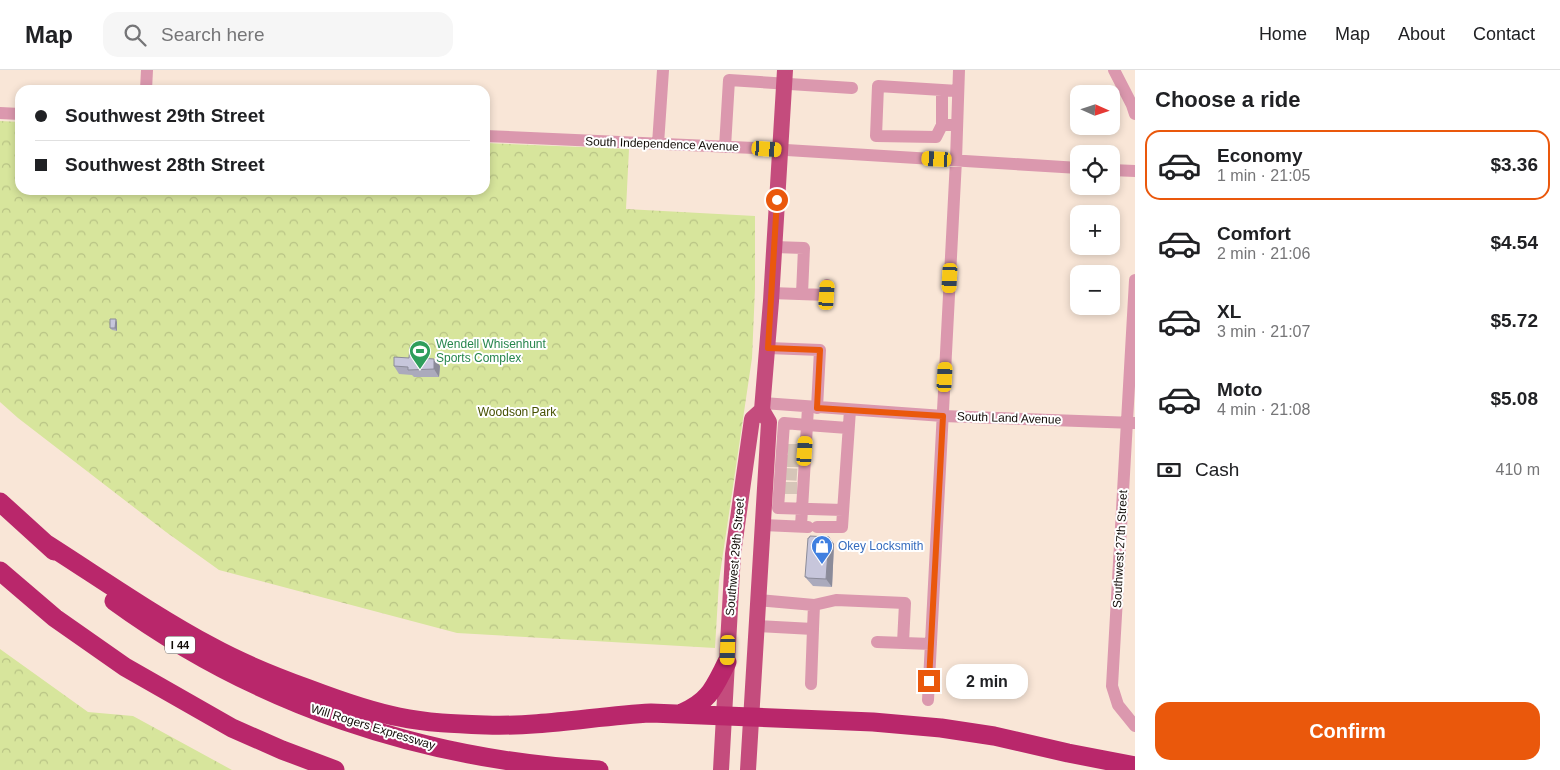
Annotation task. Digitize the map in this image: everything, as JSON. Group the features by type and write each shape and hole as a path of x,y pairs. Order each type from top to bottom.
{"highway":[{"name":"Will Rogers Expressway","path":"0,502 45,544 109,598 151,628 241,679 281,697 333,718 447,750 531,764 599,770"},
{"path":"45,544 213,648 270,675 362,708 398,717 425,722 487,726 548,723 619,714 724,715 873,722 941,728 994,736 1135,766"},
{"path":"0,571 55,618 125,667 232,728 335,770"},
{"path":"681,714 696,707 707,697 727,662"}],"main road":[{"name":"Southwest 29th Street","path":"748,770 769,422 762,407 768,348 785,77"},
{"name":"Southwest 29th Street","path":"721,770 736,528 752,419 762,407"}],"street":[{"path":"146,85 147,70"},
{"path":"658,144 663,70"},
{"path":"928,700 959,70"},
{"path":"1114,70 1132,104 1135,114"},
{"path":"725,147 729,80 785,77 852,88"},
{"path":"942,90 942,125 936,137 876,136 878,86 942,90 958,91"},
{"path":"0,113 15,114"},
{"path":"942,125 957,124"},
{"name":"South Independence Avenue","path":"490,136 725,147 1070,167"},
{"path":"1120,170 1135,171"},
{"path":"774,247 804,248 802,294"},
{"name":"Southwest 27th Street","path":"1135,280 1131,423 1112,686 1115,699 1124,715 1135,726"},
{"path":"771,293 827,295 827,285"},
{"path":"768,348 820,350 812,407 807,425 783,474 802,508 808,527"},
{"name":"South Land Avenue","path":"762,407 812,407 943,416 1131,423"},
{"path":"763,525 842,527 850,410"},
{"path":"843,510 778,508 801,475 793,456 784,424 848,428"},
{"path":"758,600 814,605 836,600 905,603 903,643"},
{"path":"811,684 814,605"},
{"path":"756,626 813,629"},
{"path":"877,642 931,644"}],"green space":[{"name":"Woodson Park","path":"0,121 15,122 15,195 490,195 490,143 629,149 626,209 755,216 755,289 752,358 719,581 715,648 457,633 219,570 166,532 0,402"},
{"path":"0,649 88,712 133,716 232,770 0,770"}],"building":[{"path":"110,319 116,319 115,328 110,328"},
{"path":"410,347 420,348 419,358 434,359 434,369 408,370 408,367 394,366 394,357 409,358"},
{"path":"810,536 829,537 826,579 805,577 808,538"}],"tunnel":[{"path":"788,450 800,450"},
{"path":"787,461 799,461"},
{"path":"785,474 799,475"},
{"path":"785,488 797,488"}],"place":[{"name":"Wendell Whisenhunt Sports Complex","path":"420,370"},
{"name":"Okey Locksmith","path":"822,565"}],"route":[{"path":"777,200 768,348 820,350 817,408 943,416 929,681"}]}
